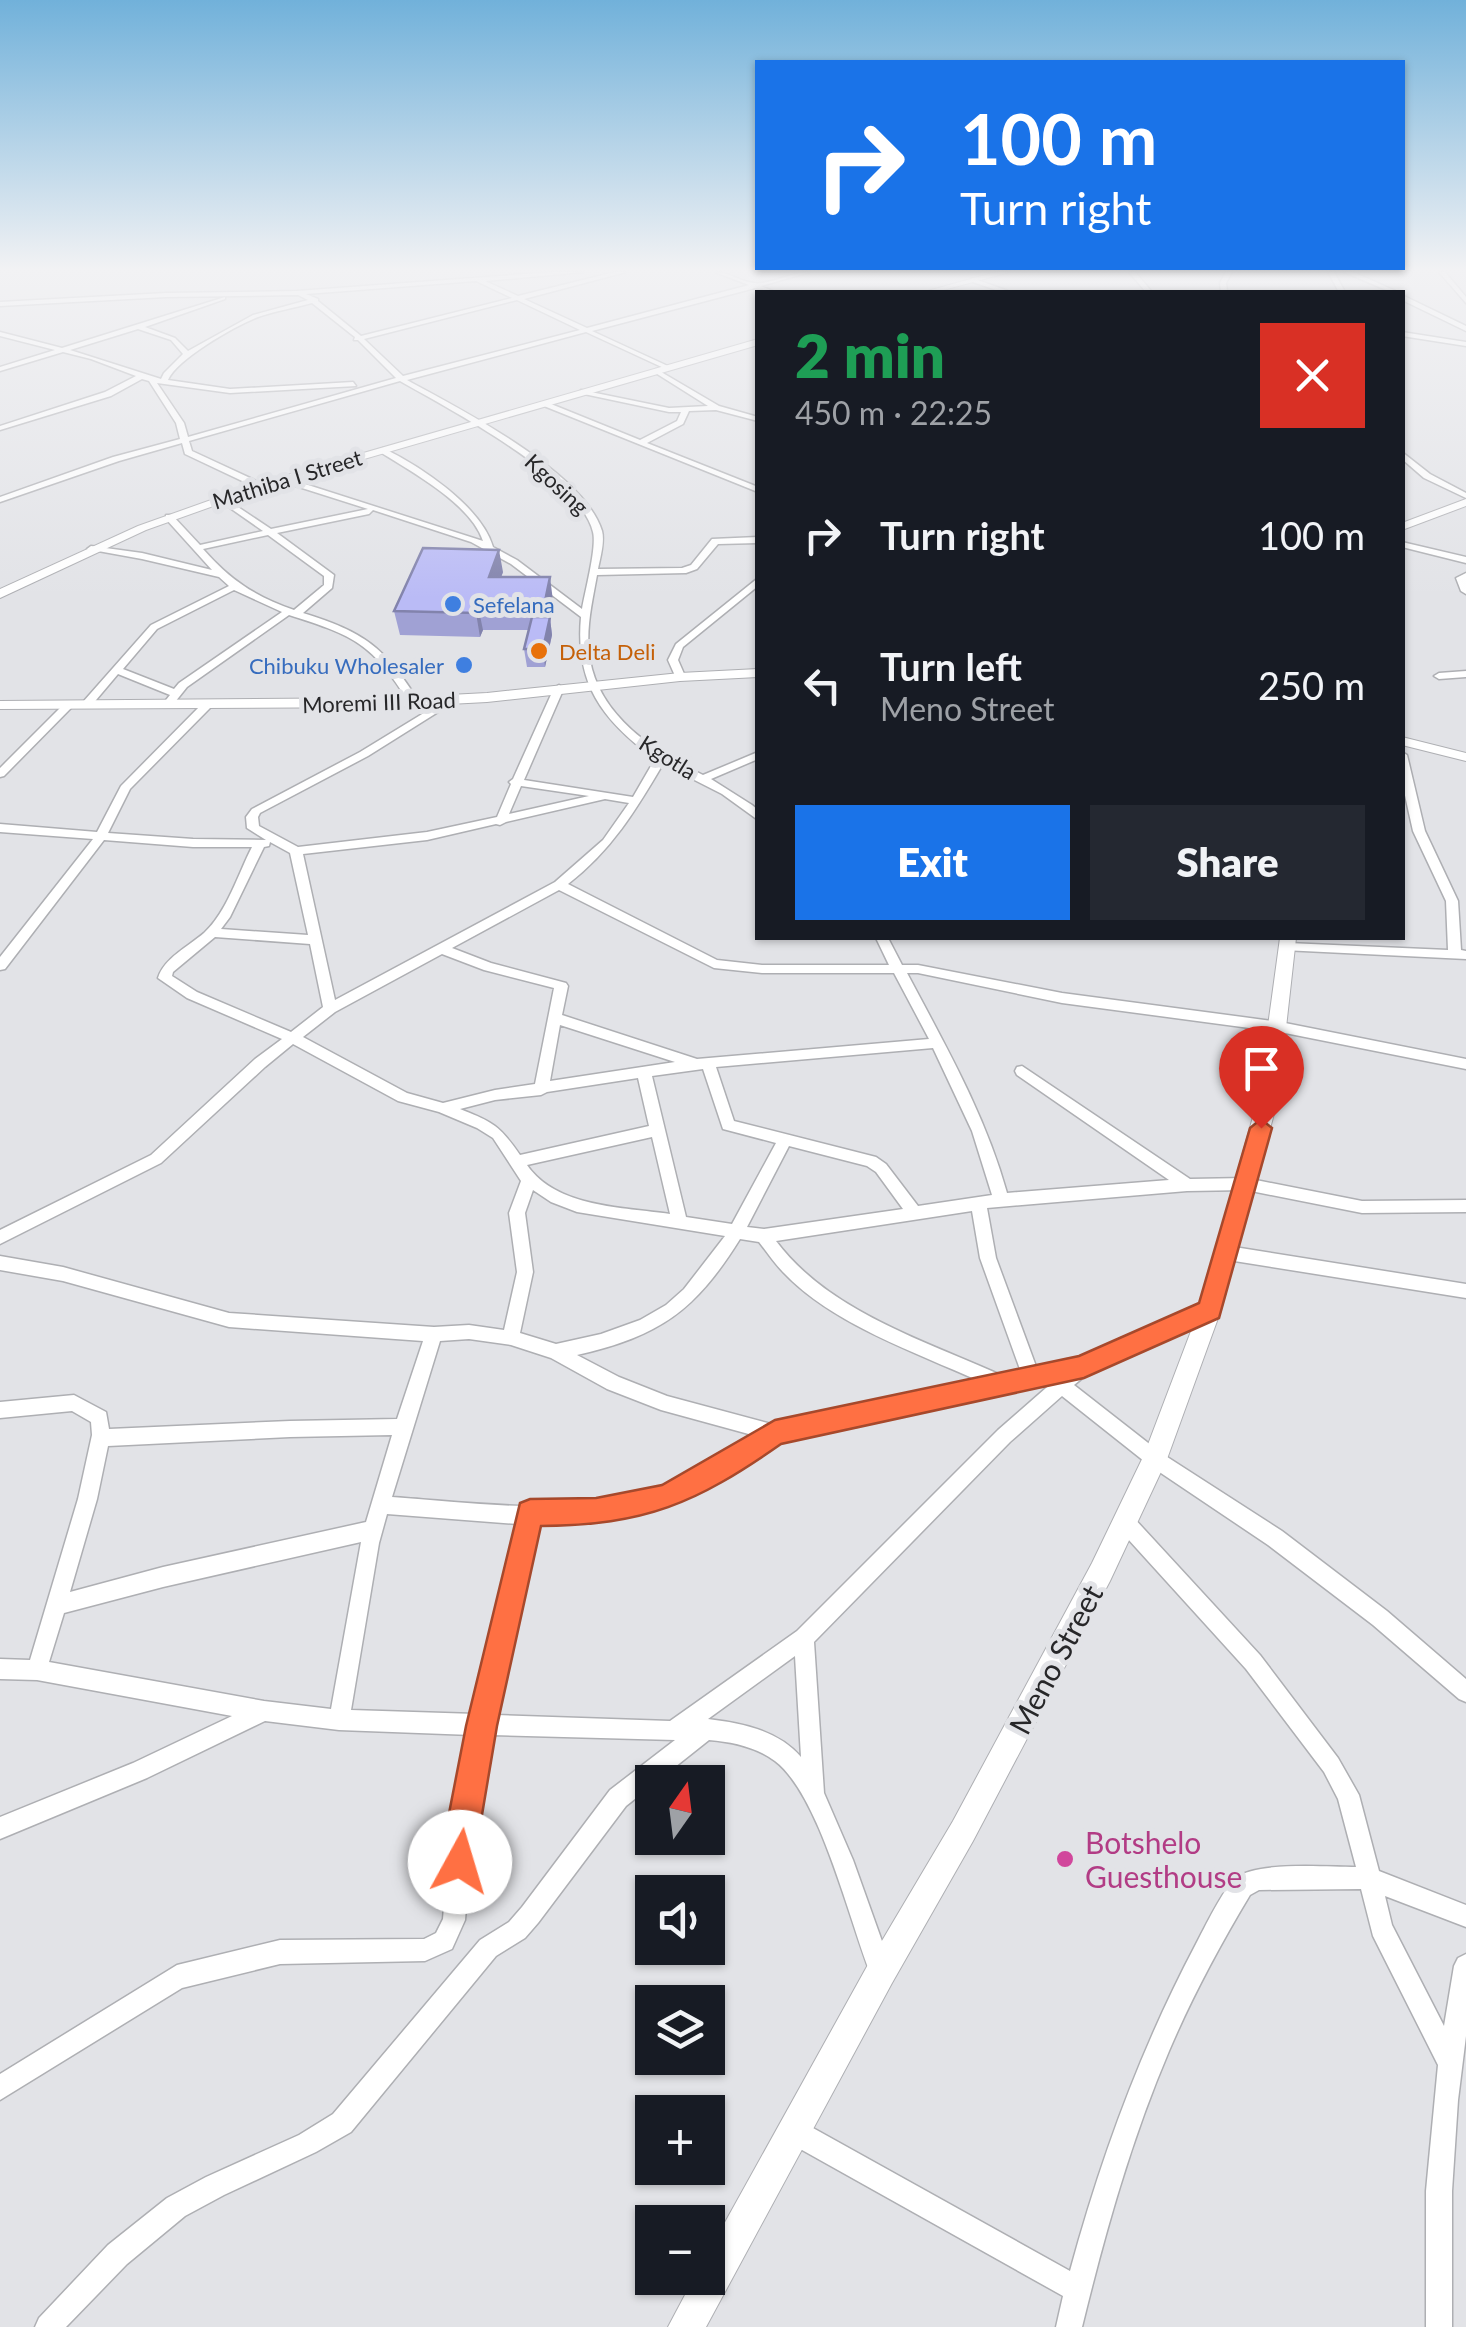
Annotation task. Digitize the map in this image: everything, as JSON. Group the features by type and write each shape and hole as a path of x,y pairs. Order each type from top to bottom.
{"street":[{"path":"0,428 108,394 133,381"},
{"path":"152,381 186,438 186,448 194,456 260,486"},
{"path":"156,381 242,392 387,382"},
{"path":"0,500 79,470 392,381"},
{"path":"404,381 478,423"},
{"name":"Mathiba I Street","path":"0,594 91,549 222,498 624,381"},
{"path":"677,381 716,408 755,418"},
{"path":"584,392 636,406 685,412 716,408"},
{"path":"543,404 755,489"},
{"path":"642,442 680,422 685,412"},
{"name":"Kgosing","path":"478,423 526,454 595,520 600,535 582,649 589,685"},
{"path":"383,450 443,490 487,536 488,547"},
{"path":"1405,457 1427,476 1466,499"},
{"path":"283,479 488,547 587,617"},
{"path":"119,671 170,699 329,586 329,576 222,498"},
{"path":"1405,526 1466,499"},
{"path":"198,548 372,510"},
{"path":"169,517 235,586 290,614 344,632 372,647 395,671 414,702"},
{"path":"595,572 683,571 694,567 715,541 755,540"},
{"path":"1405,545 1466,560"},
{"path":"91,549 142,556 222,575"},
{"path":"1466,576 1462,582 1466,591"},
{"path":"680,676 673,660 679,646 755,583"},
{"path":"87,704 154,627 235,586"},
{"name":"Moremi III Road","path":"0,705 170,699 207,705 414,702 680,676 755,674"},
{"path":"1440,676 1466,674"},
{"name":"Kgotla","path":"589,685 620,724 661,758 703,779 755,815"},
{"path":"500,822 558,688"},
{"path":"268,843 253,828 256,811 364,754 450,700"},
{"path":"0,774 69,704"},
{"path":"0,966 101,836 136,774 207,705"},
{"path":"1405,742 1466,757"},
{"path":"703,779 755,756"},
{"path":"0,1237 156,1158 290,1037 330,1009 559,885 607,847 661,758"},
{"path":"1288,942 1460,955 1452,901 1420,831 1405,768"},
{"path":"515,782 635,801"},
{"path":"0,828 268,843 296,851 384,842 500,822 605,796"},
{"path":"268,843 212,933 167,970 165,978 192,995 290,1037 391,1092 443,1108 498,1134 529,1180 577,1206 764,1236 1001,1200 1187,1185 1246,1184 1362,1206 1466,1206"},
{"path":"296,851 330,1009"},
{"path":"559,885 714,964 762,969 896,966 1062,998 1280,1027 1466,1064"},
{"path":"212,933 318,940"},
{"path":"0,940 20,943"},
{"path":"883,940 939,1043 990,1153 1001,1200"},
{"name":"Meno Street","path":"686,2327 881,1972 964,1830 1155,1458 1228,1253 1268,1099 1288,942"},
{"path":"442,949 508,976 561,986 541,1090"},
{"path":"555,1018 702,1064 728,1125 877,1164 914,1212"},
{"path":"443,1108 495,1095 702,1064 939,1043"},
{"path":"1022,1070 1187,1185"},
{"path":"644,1074 679,1221"},
{"path":"516,1162 657,1130"},
{"path":"556,1352 591,1344 667,1313 697,1284 737,1231 784,1142"},
{"path":"511,1338 526,1272 517,1213 529,1180"},
{"path":"978,1204 988,1258 1032,1376"},
{"path":"764,1236 791,1271 817,1291 998,1382"},
{"path":"1228,1253 1466,1291"},
{"path":"0,1263 62,1274 178,1304 216,1318 434,1334 468,1332 511,1338 556,1352 667,1404 775,1433 1084,1366"},
{"path":"673,1730 804,1638 1004,1436 1084,1366 1126,1344 1210,1310"},
{"path":"339,1720 373,1530 434,1334"},
{"path":"1062,1385 1155,1458 1275,1538 1380,1618 1466,1692"},
{"path":"0,1410 74,1403 100,1418 102,1438 37,1670"},
{"path":"102,1438 228,1435 342,1426 404,1427"},
{"path":"380,1505 530,1513 596,1512 666,1498 736,1460 775,1433"},
{"path":"0,2088 177,1977 280,1952 426,1950 436,1947 450,1933 461,1834 530,1513"},
{"path":"1125,1522 1252,1662 1331,1765 1348,1795 1382,1928 1448,2059"},
{"path":"54,1606 373,1530"},
{"path":"804,1638 814,1796"},
{"path":"0,1669 37,1670 264,1711 339,1720 708,1729 768,1744 790,1760 814,1796 881,1972"},
{"path":"0,1828 140,1772 264,1711"},
{"path":"48,2327 148,2228 195,2196 322,2137 342,2123 488,1948 517,1930 530,1915 618,1798 708,1729"},
{"path":"1069,2327 1134,2104 1166,2026 1242,1887 1258,1879 1368,1878 1466,1916"},
{"path":"1439,2327 1437,2286 1448,2059 1466,1966"},
{"path":"795,2132 1078,2290"}],"building":[{"path":"423,548 499,550 489,577 550,577 544,606 478,606 476,613 394,611"},
{"path":"532,617 550,617 543,649 524,649"}],"place":[{"name":"Sefelana","path":"453,604"},
{"name":"Delta Deli","path":"539,651"},
{"name":"Chibuku Wholesaler","path":"464,665"},
{"name":"Botshelo Guesthouse","path":"1065,1859"}],"route":[{"path":"460,1862 461,1834 482,1726 530,1513 596,1512 666,1498 736,1460 775,1433 1084,1366 1126,1344 1210,1310 1261,1128"}]}
